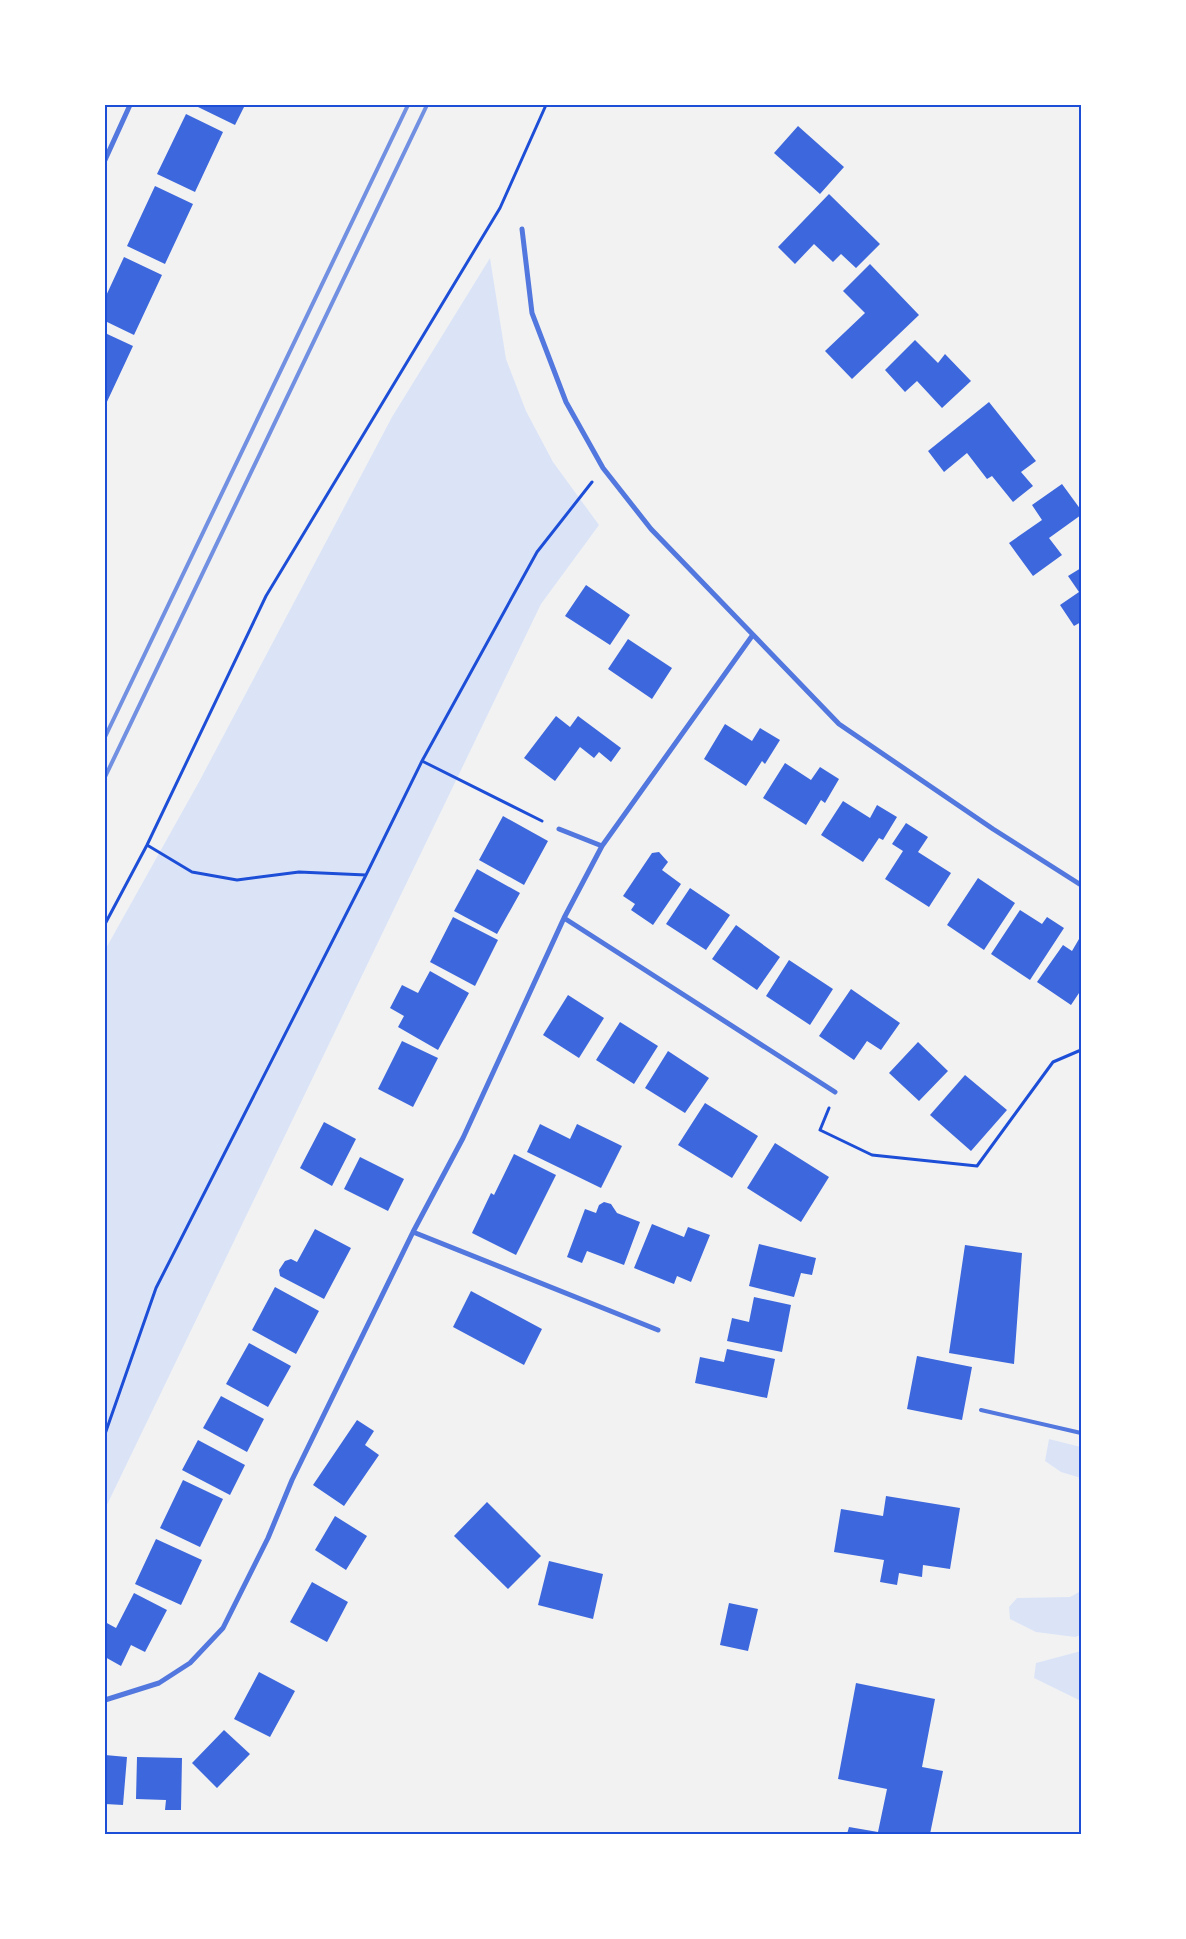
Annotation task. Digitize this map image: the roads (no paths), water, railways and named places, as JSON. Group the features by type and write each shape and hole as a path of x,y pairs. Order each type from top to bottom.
{"street":[{"path":"105,160 130,105"},
{"path":"522,229 532,313 566,402 603,468 651,529 752,636 839,724 992,829 1081,885"},
{"path":"105,1700 158,1684 190,1663 224,1628 268,1538 292,1480 413,1232 463,1138 564,918 602,846 752,636"},
{"path":"559,829 602,846"},
{"path":"564,918 835,1092"},
{"path":"413,1232 658,1330"}],"lane":[{"path":"981,1410 1081,1433"}],"railway":[{"path":"105,737 408,105"},
{"path":"105,777 427,105"}]}
